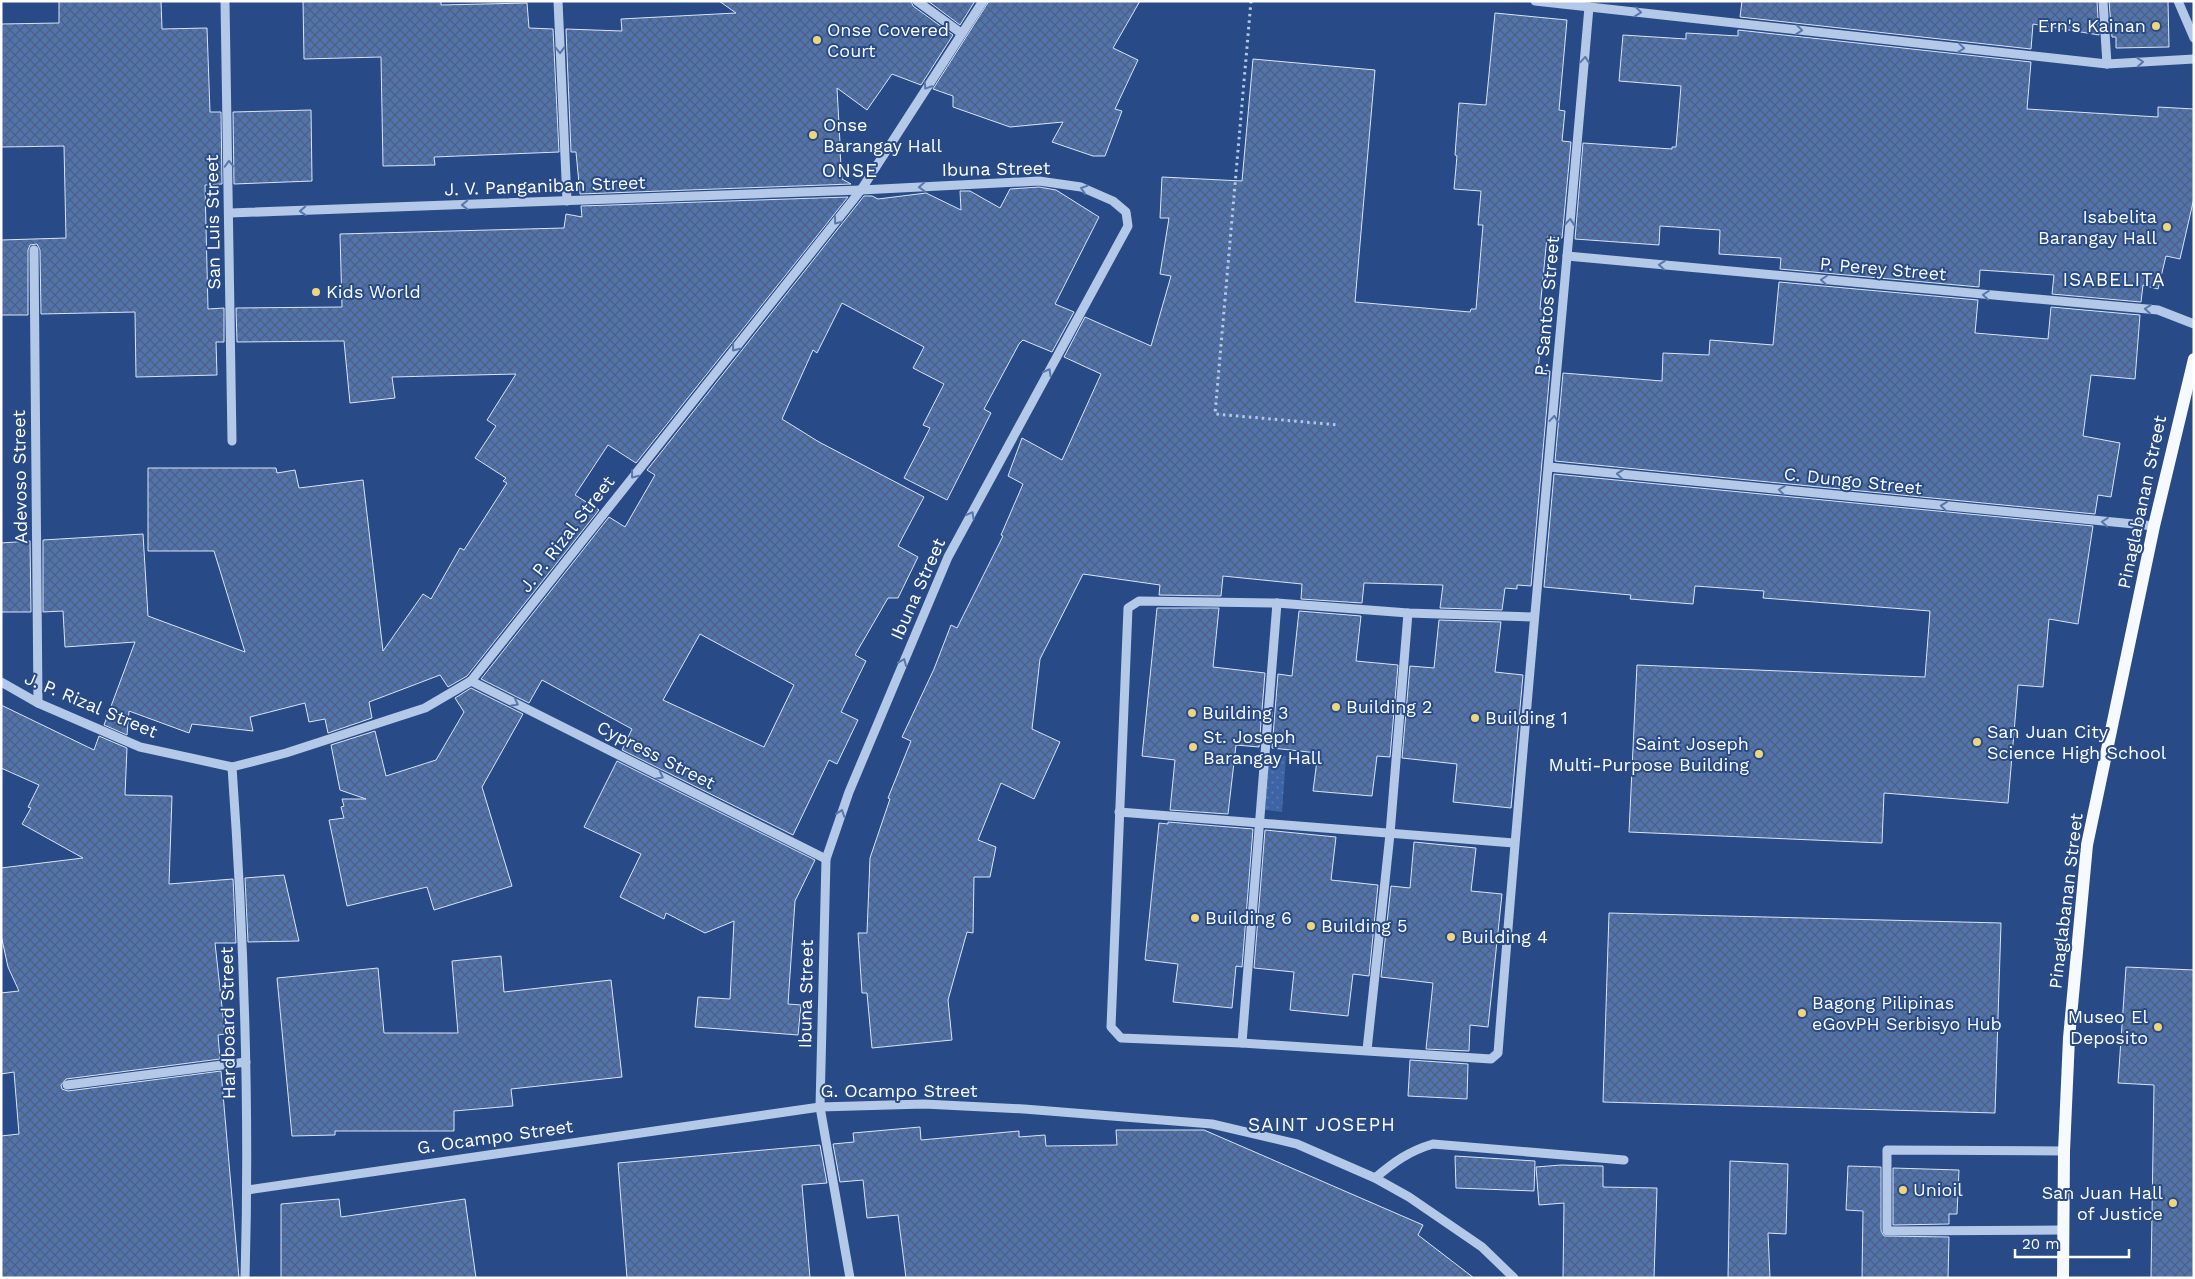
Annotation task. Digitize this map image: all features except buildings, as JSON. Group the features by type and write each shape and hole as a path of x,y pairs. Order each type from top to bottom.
{"main road":[{"name":"Pinaglabanan Street","path":"2064,1278 2062,1230 2069,1038 2087,845 2154,526 2194,359"}],"street":[{"name":"San Luis Street","path":"225,1 230,213 232,441"},
{"path":"558,1 566,201"},
{"path":"916,1 961,33"},
{"name":"J. P. Rizal Street","path":"1,682 38,704 140,747 232,767 286,754 425,708 471,681 860,190 983,1"},
{"path":"1535,1 2107,64 2194,59"},
{"path":"2103,1 2107,64"},
{"path":"2178,1 2194,38"},
{"name":"P. Santos Street","path":"1367,1050 1492,1060 1498,1053 1514,843 1535,606 1550,467 1589,7"},
{"name":"Ibuna Street","path":"850,1278 820,1107 826,859 848,792 948,557 1128,226 1126,212 1113,200 1081,187 1048,182 860,190"},
{"name":"J. V. Panganiban Street","path":"230,213 860,190"},
{"name":"Adevoso Street","path":"34,250 38,704"},
{"name":"P. Perey Street","path":"1567,256 2158,310 2194,324"},
{"name":"C. Dungo Street","path":"1550,467 2154,526"},
{"path":"1408,613 1390,834 1367,1050 1242,1042 1121,1038 1111,1027 1128,608 1139,601 1277,603 1408,613 1534,617"},
{"path":"1242,1042 1277,603"},
{"name":"Cypress Street","path":"471,681 826,859"},
{"name":"Hardboard Street","path":"232,767 242,905 246,1062 247,1190 245,1278"},
{"path":"1119,812 1514,843"},
{"path":"67,1086 246,1062"},
{"name":"G. Ocampo Street","path":"247,1190 820,1107 951,1105 1024,1109 1212,1124 1297,1144 1375,1178 1409,1197 1482,1247 1514,1278"},
{"path":"1375,1178 1401,1156 1415,1149 1433,1144 1624,1160"},
{"path":"2062,1230 1887,1232 1887,1150 2064,1151"}],"path":[{"path":"1251,1 1215,414 1339,425"}],"shaded area":[{"path":"1269,755 1286,756 1282,812 1265,810"}],"place":[{"name":"Ern's Kainan","path":"2156,26"},
{"name":"Onse Covered Court","path":"817,40"},
{"name":"Onse Barangay Hall","path":"813,135"},
{"name":"Isabelita Barangay Hall","path":"2167,227"},
{"name":"Kids World","path":"316,292"},
{"name":"Building 2","path":"1336,707"},
{"name":"Building 3","path":"1192,713"},
{"name":"Building 1","path":"1475,718"},
{"name":"San Juan City Science High School","path":"1977,742"},
{"name":"St. Joseph Barangay Hall","path":"1193,747"},
{"name":"Saint Joseph Multi-Purpose Building","path":"1759,754"},
{"name":"Building 6","path":"1195,918"},
{"name":"Building 5","path":"1311,926"},
{"name":"Building 4","path":"1451,937"},
{"name":"Bagong Pilipinas eGovPH Serbisyo Hub","path":"1802,1013"},
{"name":"Museo El Deposito","path":"2158,1027"},
{"name":"Unioil","path":"1903,1190"},
{"name":"San Juan Hall of Justice","path":"2173,1203"}],"district":[{"name":"ONSE","path":"850,170"},
{"name":"ISABELITA","path":"2114,279"},
{"name":"SAINT JOSEPH","path":"1322,1124"}]}
